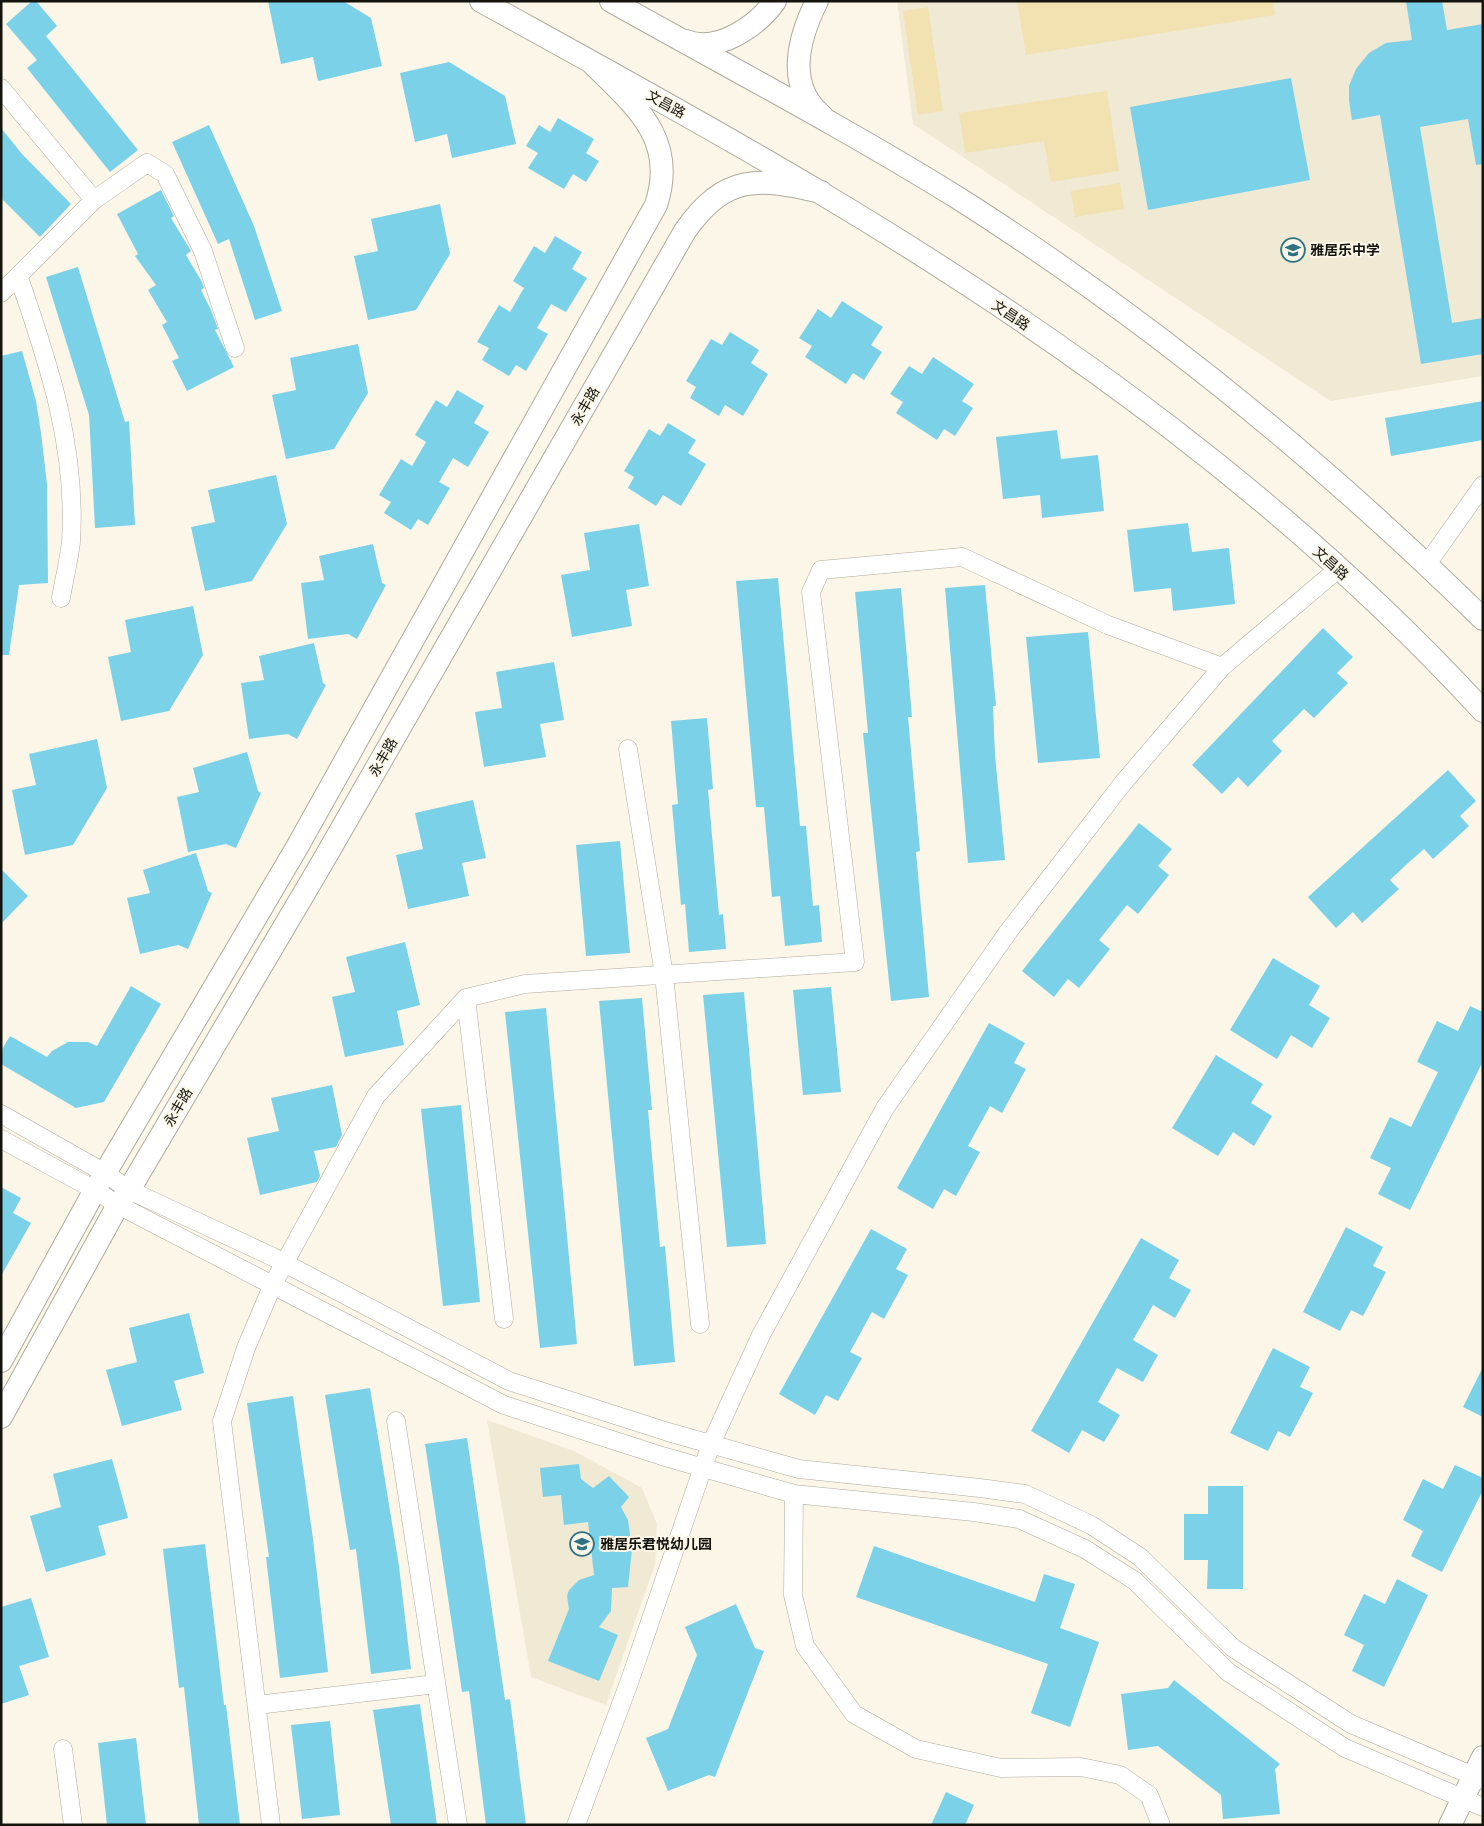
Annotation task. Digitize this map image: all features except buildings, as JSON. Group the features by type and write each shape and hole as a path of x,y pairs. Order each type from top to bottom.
{"street":[{"name":"文昌路","path":"480,1 821,192 916,251 1113,386 1198,449 1276,513 1446,671 1483,711"},
{"path":"611,1 959,199 1195,365 1274,430 1427,564 1483,619"},
{"path":"668,33 690,43 724,40 745,32 758,21 775,1"},
{"path":"817,1 801,41 797,60 800,80 806,98 814,110 838,129"},
{"name":"永丰路","path":"1,1361 100,1182 296,849 656,205 664,174 662,156 657,139 648,122 632,102 591,62"},
{"path":"1,88 94,200"},
{"path":"1,293 94,200 147,163 165,174 203,251 235,348"},
{"name":"永丰路","path":"1,1417 124,1198 317,872 691,223 708,202 735,186 770,182 821,192"},
{"path":"18,278 44,349 57,397 70,468 71,542 61,598"},
{"path":"1427,564 1483,485"},
{"path":"271,1825 222,1421 246,1348 273,1284 376,1096 466,998 525,984 855,962 811,592 822,570 962,557 1108,625 1222,667"},
{"path":"576,1825 630,1680 711,1444 761,1335 885,1108 1008,932 1123,783 1222,667 1338,569"},
{"path":"628,749 664,975 700,1324"},
{"path":"466,998 504,1319"},
{"path":"1,1114 124,1198 273,1284 504,1405 703,1468 794,1494 974,1512 1019,1519 1085,1549 1135,1581 1228,1672 1345,1748 1473,1803"},
{"path":"1,1140 100,1182"},
{"path":"124,1198 284,1263 509,1381 711,1444 799,1469 1025,1494 1091,1525 1140,1557 1233,1648 1350,1724 1480,1771 1473,1803 1450,1825"},
{"path":"396,1421 458,1825"},
{"path":"794,1494 793,1594 805,1646 854,1714 916,1749 1001,1768 1081,1767 1120,1775 1149,1795 1161,1825"},
{"path":"256,1705 436,1684"},
{"path":"63,1749 74,1825"}],"shaded area":[{"name":"雅居乐中学","path":"897,1 1483,1 1483,376 1331,401 913,124"},
{"path":"1017,1 1273,1 1275,15 1026,55"},
{"path":"928,7 943,111 918,115 903,11"},
{"path":"1107,91 1119,171 1051,182 1044,141 965,153 959,113"},
{"path":"1120,183 1124,209 1075,217 1071,191"},
{"name":"雅居乐君悦幼儿园","path":"487,1420 574,1451 642,1488 657,1524 655,1564 606,1705 531,1677"}],"place":[{"name":"雅居乐中学","path":"1293,250"},
{"name":"雅居乐君悦幼儿园","path":"582,1544"}]}
